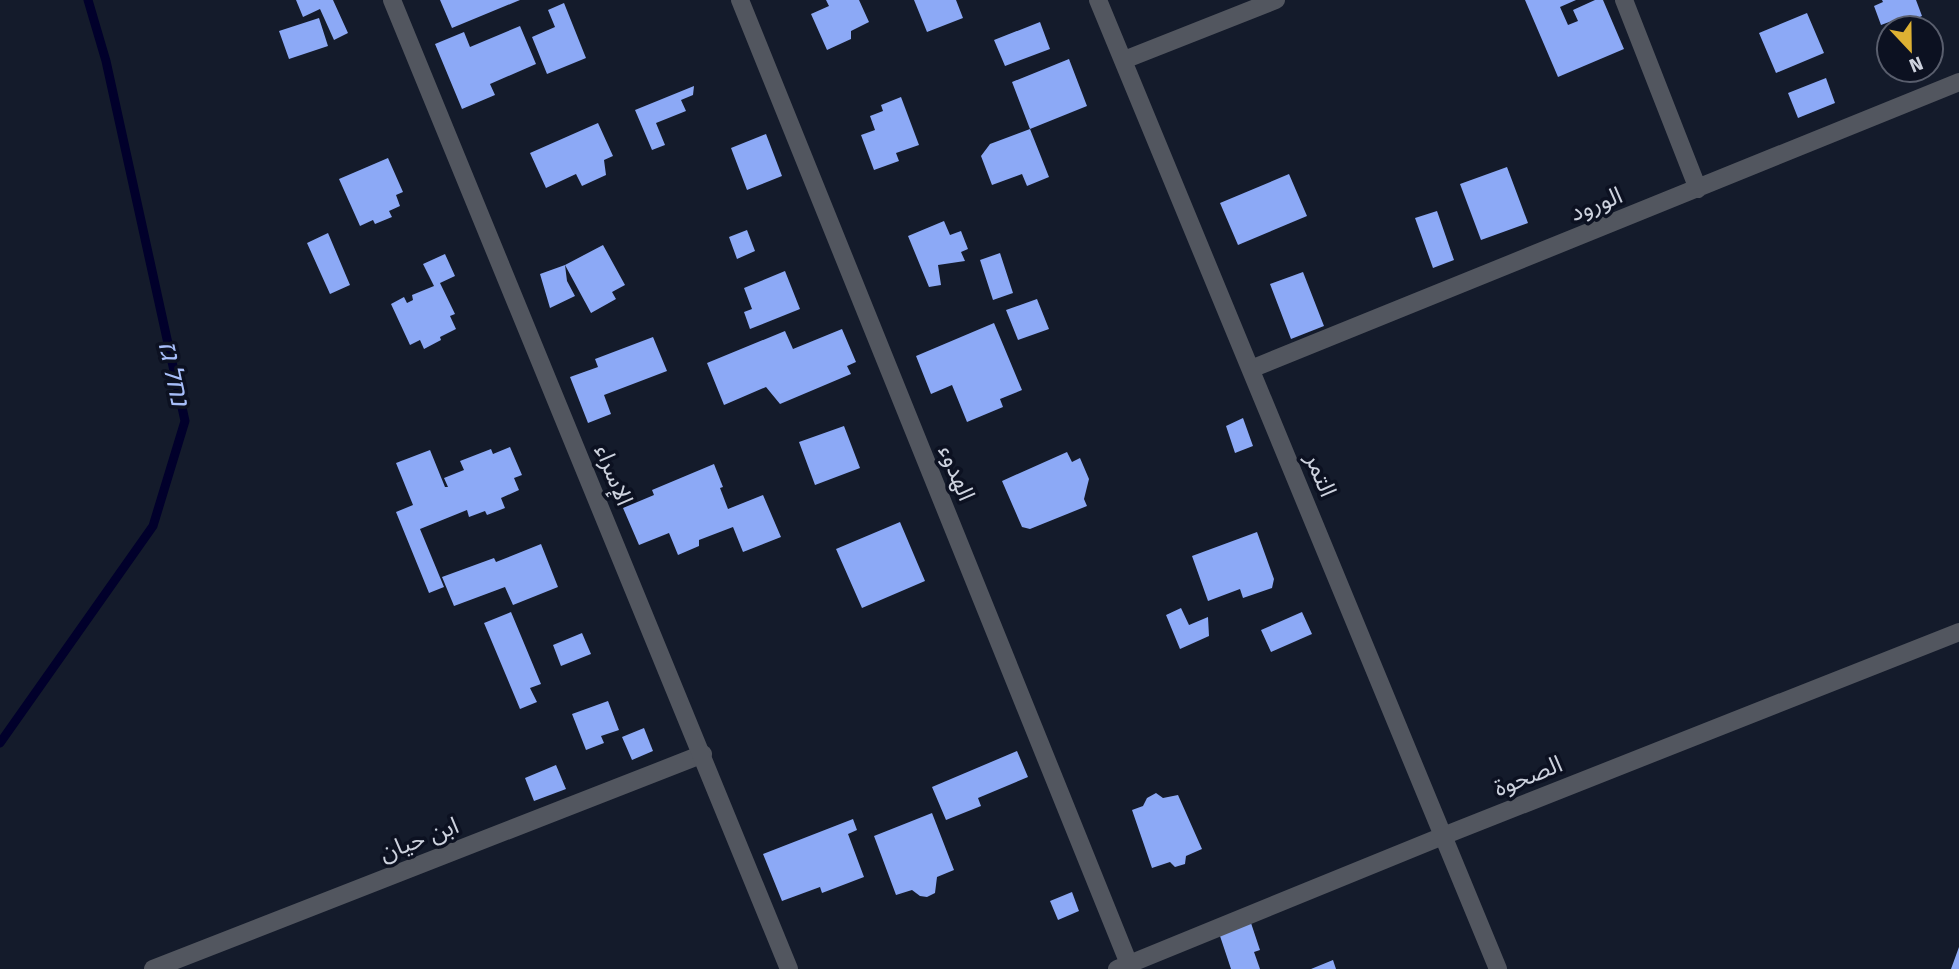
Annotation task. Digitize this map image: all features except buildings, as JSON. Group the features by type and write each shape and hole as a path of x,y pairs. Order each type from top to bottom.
{"street":[{"name":"الإسراء","path":"392,0 789,969"},
{"name":"الهدوء","path":"740,0 1123,967"},
{"name":"التمر","path":"1098,0 1498,969"},
{"path":"1124,60 1276,0"},
{"path":"1624,0 1698,189"},
{"name":"الورود","path":"1251,369 1959,82"},
{"name":"الصحوة","path":"1123,967 1443,836 1959,632"},
{"name":"ابن حيان","path":"153,969 703,754"}],"waterway":[{"name":"נחל גז","path":"0,743 153,526 185,421 106,61 88,0"}]}
